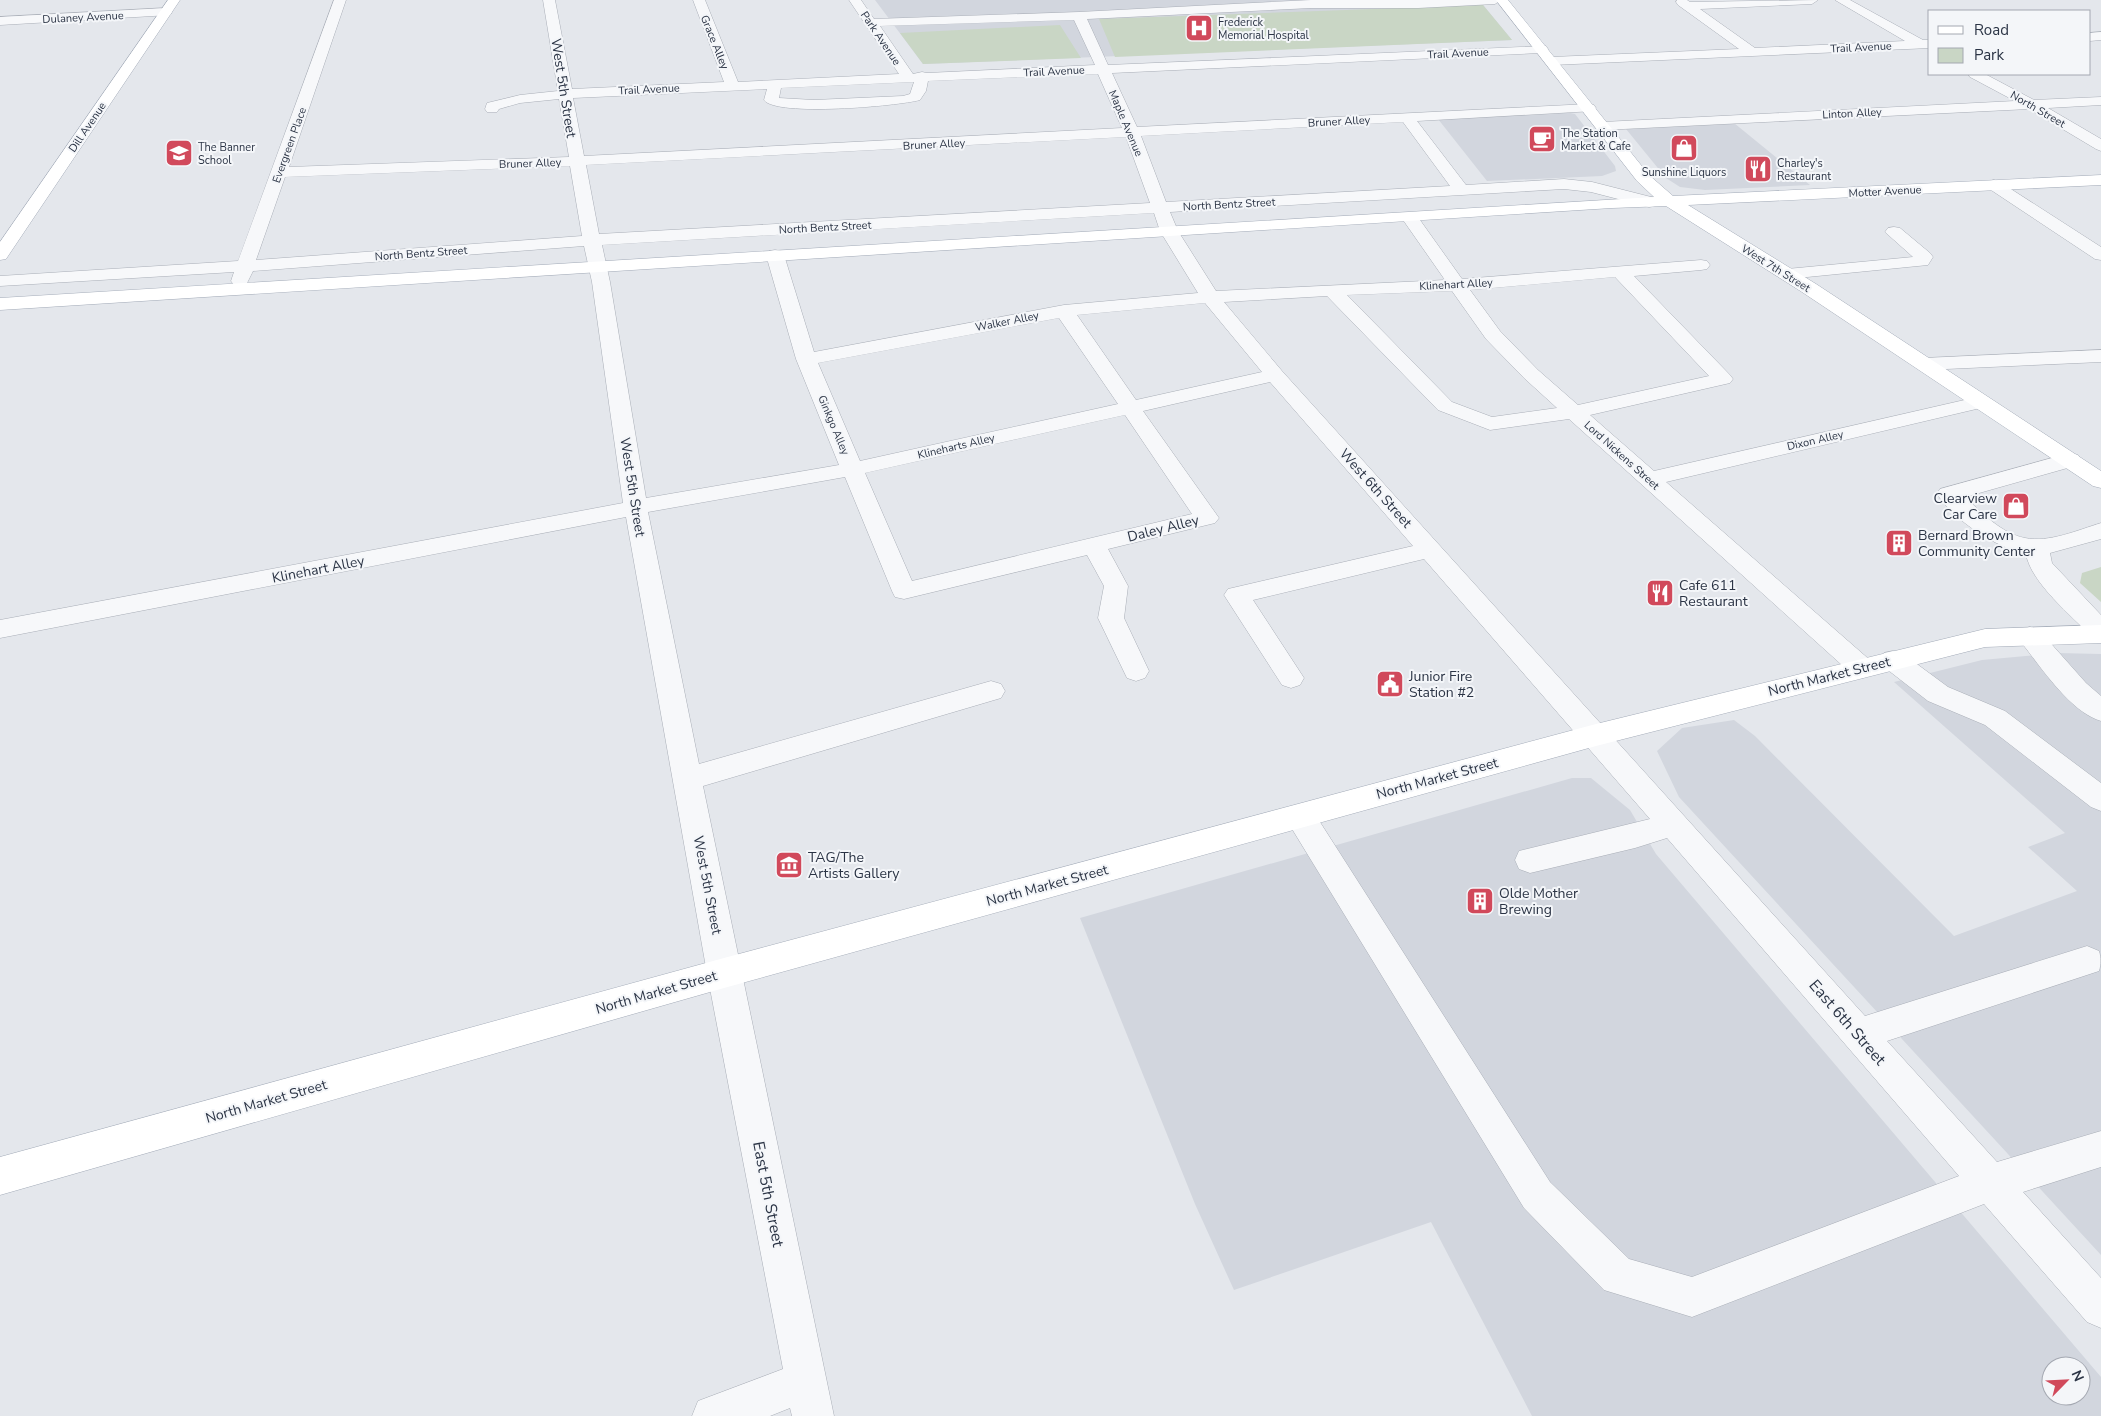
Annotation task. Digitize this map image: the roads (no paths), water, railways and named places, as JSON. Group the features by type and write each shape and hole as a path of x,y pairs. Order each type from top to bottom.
{"main road":[{"name":"West 7th Street","path":"1502,0 1644,178 1669,201 1787,274 2101,481"},
{"name":"Dill Avenue","path":"0,255 170,6"},
{"name":"Motter Avenue","path":"1669,201 2101,180"},
{"name":"North Bentz Street","path":"0,304 1669,201"},
{"name":"North Market Street","path":"0,1176 724,973 1596,735 1985,638 2101,632"}],"street":[{"name":"Evergreen Place","path":"237,289 340,0"},
{"name":"West 5th Street","path":"549,0 566,94 565,100 596,266 601,282 636,509 724,973"},
{"name":"Grace Alley","path":"699,0 732,85"},
{"name":"Park Avenue","path":"855,0 870,23 915,77"},
{"path":"870,23 1079,16 1234,4 1495,0"},
{"path":"1683,3 1812,0"},
{"path":"1841,0 1927,46"},
{"path":"1683,3 1752,52"},
{"name":"Dulaney Avenue","path":"0,21 170,6"},
{"path":"912,9 924,21"},
{"name":"Maple Avenue","path":"1079,16 1132,133 1169,231"},
{"name":"Trail Avenue","path":"1552,62 1927,46"},
{"name":"Trail Avenue","path":"492,109 492,106 506,101 566,94 1541,49"},
{"name":"North Street","path":"1977,75 2031,104 2101,146"},
{"path":"775,83 770,100 776,104 827,104 904,100 916,97 919,91 915,77"},
{"name":"Linton Alley","path":"1603,126 2101,101"},
{"name":"Bruner Alley","path":"279,172 577,162 1589,108"},
{"path":"1407,118 1462,190"},
{"name":"North Bentz Street","path":"0,281 245,266 592,240 1576,184 1649,202"},
{"path":"1994,185 2101,255"},
{"name":"Lord Nickens Street","path":"1409,217 1493,335 1531,374 1862,668"},
{"name":"West 6th Street","path":"1169,231 1210,297 1275,374 1596,735"},
{"path":"1787,274 1922,262 1924,257 1894,232"},
{"name":"Ginkgo Alley","path":"775,255 806,358 904,591"},
{"name":"Klinehart Alley","path":"1210,297 1458,285 1701,265"},
{"path":"1331,290 1445,406 1490,424 1574,412 1723,379 1620,272"},
{"name":"Walker Alley","path":"806,358 1064,311 1210,297"},
{"name":"Daley Alley","path":"904,591 1207,518 1064,311"},
{"path":"1924,364 2101,356"},
{"name":"Klineharts Alley","path":"636,509 675,500 853,469 1275,374"},
{"name":"Dixon Alley","path":"1649,479 1982,402"},
{"path":"2070,460 1948,494 1974,518 2016,545 2037,547 2101,531"},
{"name":"Klinehart Alley","path":"0,629 636,509"},
{"path":"1094,545 1116,586 1111,618 1136,671"},
{"path":"2037,547 2040,565 2058,587 2101,632"},
{"path":"1291,678 1237,596 1431,550"},
{"path":"2030,636 2076,690 2101,711"},
{"path":"1894,660 1938,694 1995,718 2101,799"},
{"path":"687,779 991,691"},
{"name":"East 6th Street","path":"1596,735 2101,1308"},
{"path":"1300,816 1537,1195 1618,1276 1692,1297 1990,1183 2101,1149"},
{"path":"1530,860 1635,836 1674,824"},
{"path":"1860,1034 2087,961"},
{"name":"East 5th Street","path":"724,973 810,1398"},
{"path":"713,1416 810,1398"}],"place":[{"name":"Frederick Memorial Hospital","path":"1199,28"},
{"name":"The Station Market & Cafe","path":"1542,139"},
{"name":"Sunshine Liquors","path":"1684,148"},
{"name":"The Banner School","path":"179,153"},
{"name":"Charley's Restaurant","path":"1758,169"},
{"name":"Clearview Car Care","path":"2016,506"},
{"name":"Bernard Brown Community Center","path":"1899,543"},
{"name":"Cafe 611 Restaurant","path":"1660,593"},
{"name":"Junior Fire Station #2","path":"1390,684"},
{"name":"TAG/The Artists Gallery","path":"789,865"},
{"name":"Olde Mother Brewing","path":"1480,901"}]}
